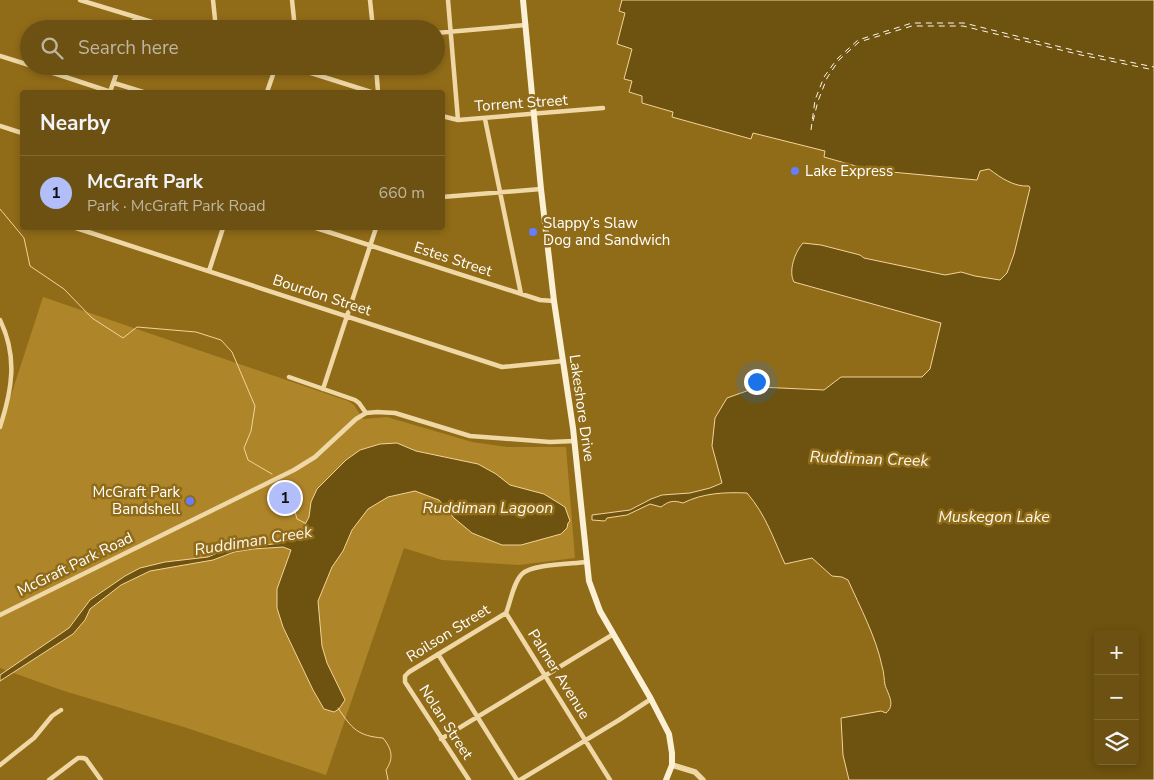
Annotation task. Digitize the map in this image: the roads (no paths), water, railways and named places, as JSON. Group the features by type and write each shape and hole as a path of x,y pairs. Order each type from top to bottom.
{"main road":[{"name":"Lakeshore Drive","path":"523,0 541,188 554,301 575,441 586,562 594,597 612,635 651,699 669,734 672,765"},
{"path":"666,780 672,765"}],"street":[{"path":"80,0 145,20"},
{"path":"213,0 215,20"},
{"path":"292,0 293,20"},
{"path":"370,0 372,20"},
{"path":"448,0 458,120"},
{"path":"445,32 526,25"},
{"path":"0,56 20,62"},
{"path":"59,75 104,90"},
{"path":"111,90 116,75"},
{"path":"268,90 273,75"},
{"path":"317,75 364,90"},
{"path":"377,75 378,90"},
{"path":"114,83 136,90"},
{"name":"Torrent Street","path":"445,117 458,120 485,119 603,108"},
{"path":"485,119 522,294"},
{"path":"0,126 20,132"},
{"path":"445,197 541,188"},
{"name":"Bourdon Street","path":"82,230 502,367 563,361"},
{"path":"209,271 222,230"},
{"name":"Estes Street","path":"322,230 543,301 554,301"},
{"path":"323,388 375,230"},
{"path":"0,320 10,353 11,383 10,395 0,427"},
{"path":"289,378 358,401 366,414 389,412 451,432 478,437 550,442 575,441"},
{"name":"McGraft Park Road","path":"0,615 294,470 315,456 348,425 366,414"},
{"path":"506,613 520,577 529,569 586,562"},
{"name":"Roilson Street","path":"405,676 506,613"},
{"name":"Palmer Avenue","path":"506,613 610,780"},
{"path":"442,739 612,635"},
{"path":"438,654 518,780 651,699"},
{"name":"Nolan Street","path":"405,676 405,682 469,780"},
{"path":"0,765 34,738 52,716 61,710"},
{"path":"49,780 78,758 86,759 100,780"},
{"path":"672,765 695,772 703,780"}],"water":[{"name":"Muskegon Lake","path":"622,0 1154,0 1154,780 849,780 843,755 841,718 881,711 886,713 891,703 876,644 848,580 832,576 812,558 785,564 764,518 747,493 706,495 683,503 666,503 661,507 650,504 627,515 607,518 605,521 592,520 592,515 630,510 662,495 690,493 722,483 712,446 715,418 727,398 758,387 824,390 841,377 922,377 930,369 941,323 794,282 792,278 793,262 797,251 803,243 821,245 860,255 864,258 945,275 961,272 1000,280 1007,273 1014,254 1030,188 1029,186 1018,185 1008,181 989,169 980,171 977,180 870,170 824,157 825,151 753,133 751,139 672,117 673,112 642,103 642,96 629,92 632,81 624,79 632,49 617,44 625,13 619,11"},
{"name":"Ruddiman Lagoon","path":"397,443 416,451 478,464 496,474 510,485 544,494 565,507 570,521 567,528 561,534 521,545 502,545 472,533 454,518 439,500 415,491 388,497 368,509 352,530 343,551 332,567 318,601 322,646 327,663 345,700 339,709 334,712 324,709 313,690 283,627 277,608 277,589 291,550 283,547 234,552 213,560 150,571 121,585 90,609 85,620 73,634 0,681 0,675 69,628 90,600 140,568 165,562 208,557 224,550 273,544 298,538 309,517 311,502 317,489 346,460 360,450 380,444"}],"waterway":[{"path":"0,209 24,238 30,266 64,289 92,318 123,338 137,327 196,332 221,340 232,352 255,406 251,431 244,448 248,460 272,474"},
{"name":"Ruddiman Creek","path":"279,487 284,497 293,504 297,519 305,523"},
{"path":"338,708 356,730 367,735 383,738 386,742 391,754 386,770 388,780"}],"place":[{"name":"Lake Express","path":"795,171"},
{"name":"Slappy’s Slaw Dog and Sandwich","path":"533,232"},
{"name":"McGraft Park","path":"285,498"},
{"name":"McGraft Park Bandshell","path":"190,501"}]}
